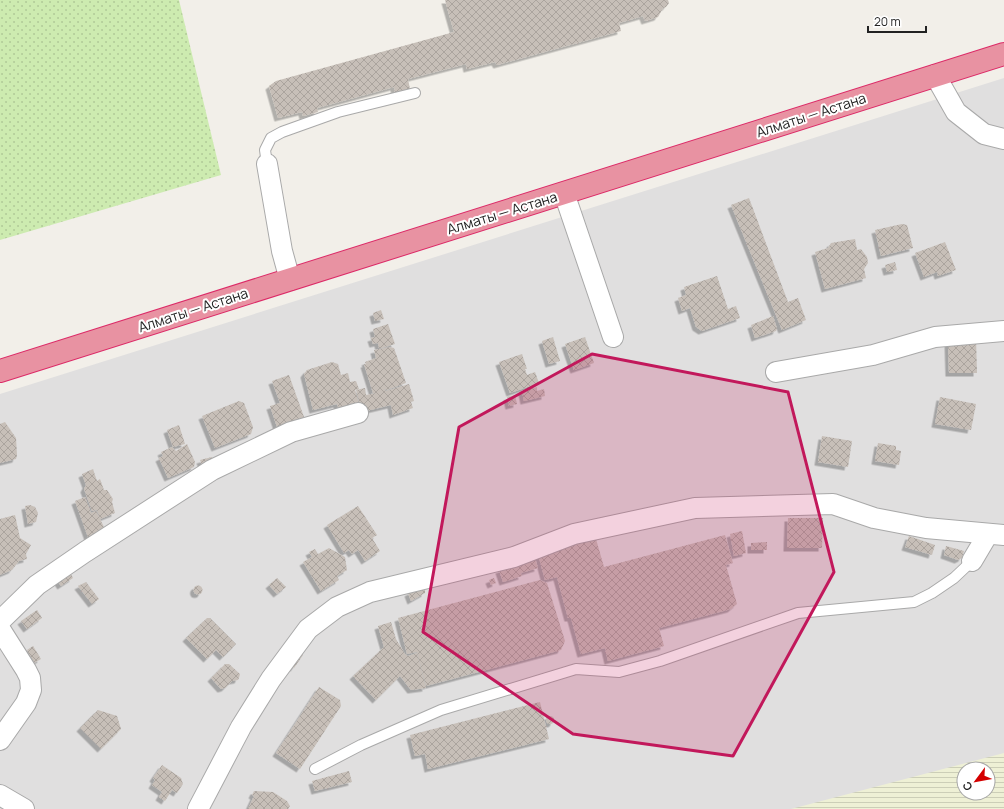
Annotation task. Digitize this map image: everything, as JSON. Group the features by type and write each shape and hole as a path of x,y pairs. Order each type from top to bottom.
{"highway":[{"name":"Алматы — Астана","path":"0,371 1004,54"}],"street":[{"path":"935,75 956,112 984,134 1004,139"},
{"path":"267,164 281,244 290,280"},
{"path":"564,193 613,337"},
{"path":"776,372 873,355 935,338 1004,331"},
{"path":"0,620 37,585 85,552 212,470 291,432 358,413"},
{"path":"198,809 241,726 270,679 308,629 337,607 370,592 514,557 574,534 695,508 833,504 874,518 926,528 996,534"},
{"path":"972,561 996,534"},
{"path":"0,629 26,670 30,678 31,690 26,703 0,740"},
{"path":"0,795 24,809"}],"lane":[{"path":"267,164 265,150 271,138 282,132 338,112 415,93"},
{"path":"315,769 361,745 441,710 576,669 619,672 660,661 798,613 914,602 932,593 954,578 972,561"}],"highlighted area":[{"path":"592,354 788,392 834,572 733,756 573,734 423,632 459,427"}],"shaded area":[{"path":"1004,78 1004,809 0,809 0,394"}],"green space":[{"path":"0,0 179,0 221,175 0,240"},
{"path":"1004,753 1004,809 791,809 956,766 956,801 996,801 996,761 974,761"}],"building":[{"path":"445,0 668,0 669,3 663,8 658,17 645,21 643,16 619,23 621,31 497,65 495,62 467,69 466,64 408,79 410,89 395,93 394,87 317,108 318,112 303,116 302,112 278,118 269,86 276,81 454,32"},
{"path":"749,198 788,302 798,298 806,320 782,330 731,205"},
{"path":"902,224 907,225 913,248 881,256 875,230"},
{"path":"855,239 857,250 861,249 867,257 868,263 864,269 866,278 825,289 815,252 828,248 831,243"},
{"path":"945,242 956,270 938,276 937,272 924,277 915,253"},
{"path":"895,262 897,270 887,272 885,265"},
{"path":"717,276 728,309 736,306 740,318 702,331 696,327 690,308 682,311 678,298 686,295 684,287"},
{"path":"381,310 384,319 375,321 373,313"},
{"path":"773,316 777,329 776,331 755,338 751,325"},
{"path":"388,324 395,344 379,348 378,343 373,344 371,338 375,337 373,329"},
{"path":"553,337 560,361 549,364 542,341"},
{"path":"585,337 594,363 574,370 565,344"},
{"path":"976,338 977,373 949,373 948,339"},
{"path":"390,347 394,348 406,383 387,390 384,389 386,391 409,384 414,401 411,402 413,408 393,415 391,405 362,412 356,390 365,388 366,395 376,393 373,393 364,364 366,364 365,362 376,358 374,350"},
{"path":"522,354 527,369 525,369 527,375 535,372 539,383 510,393 499,362"},
{"path":"332,362 338,364 341,375 348,373 350,382 356,381 359,389 355,390 361,410 339,411 337,404 313,410 304,374 307,370"},
{"path":"289,375 304,417 277,427 270,406 280,403 272,381"},
{"path":"537,387 537,391 544,389 545,396 524,401 522,391"},
{"path":"515,395 517,404 509,406 507,397"},
{"path":"940,397 976,404 971,430 935,424"},
{"path":"239,401 244,403 253,427 251,434 215,448 202,416"},
{"path":"5,422 16,438 17,455 16,459 0,463 0,424"},
{"path":"179,425 185,444 173,447 167,430"},
{"path":"822,436 852,441 848,467 818,462"},
{"path":"878,443 896,446 896,450 901,451 899,465 875,461"},
{"path":"187,444 195,462 194,467 168,478 159,458 163,456 161,452 172,447 176,451"},
{"path":"212,457 214,464 204,470 200,460"},
{"path":"93,469 97,481 100,479 104,490 107,490 113,499 112,502 115,513 100,519 97,510 92,511 84,489 86,485 82,474"},
{"path":"85,497 91,513 96,511 106,531 89,540 75,501"},
{"path":"30,505 35,507 38,513 36,522 28,524 25,506"},
{"path":"358,506 377,535 372,538 380,551 365,561 358,550 352,554 349,550 344,553 327,525"},
{"path":"15,515 20,538 31,545 26,554 27,559 19,561 12,570 0,575 0,519"},
{"path":"788,518 823,518 822,548 787,548"},
{"path":"742,531 746,553 734,556 730,534"},
{"path":"725,535 733,563 726,565 737,604 731,609 659,628 664,646 608,661 605,648 581,654 571,618 568,618 557,577 545,580 538,554 596,539 604,567"},
{"path":"909,536 935,545 932,555 905,547"},
{"path":"767,542 767,550 751,550 751,543"},
{"path":"946,546 964,551 962,558 958,560 944,555"},
{"path":"329,548 345,557 347,570 337,576 339,580 321,591 303,562 312,557 309,552 315,549 318,554"},
{"path":"535,558 538,568 521,573 522,576 503,582 499,570"},
{"path":"69,571 73,578 61,586 57,580"},
{"path":"277,578 286,587 277,594 269,585"},
{"path":"494,578 496,583 491,585 489,580"},
{"path":"540,580 547,583 565,641 561,650 426,686 417,652 407,654 398,618"},
{"path":"86,582 99,599 92,604 78,586"},
{"path":"196,586 200,586 202,590 200,594 196,594 194,592 194,588"},
{"path":"422,586 425,588 425,593 411,601 408,593"},
{"path":"37,610 42,618 27,629 21,621"},
{"path":"207,618 210,618 236,644 223,657 216,650 207,659 186,638"},
{"path":"391,622 396,639 405,654 408,656 417,653 426,688 411,690 400,676 376,700 353,676 384,647 378,626"},
{"path":"33,646 41,659 34,663 27,650"},
{"path":"298,651 303,655 294,668 289,664"},
{"path":"225,664 229,664 240,674 238,680 232,681 225,688 221,689 211,678"},
{"path":"319,687 340,700 341,706 300,769 276,753"},
{"path":"540,702 549,739 428,769 425,754 415,756 410,735"},
{"path":"98,710 117,716 121,729 101,749 80,728"},
{"path":"548,716 552,716 554,720 552,724 548,724 546,722 546,718"},
{"path":"162,765 181,778 183,784 177,793 172,790 165,801 159,797 162,792 152,785 155,780 153,778"},
{"path":"349,771 352,782 315,791 312,781"},
{"path":"254,791 273,792 287,801 290,806 288,809 248,809 254,796 252,795"}]}
